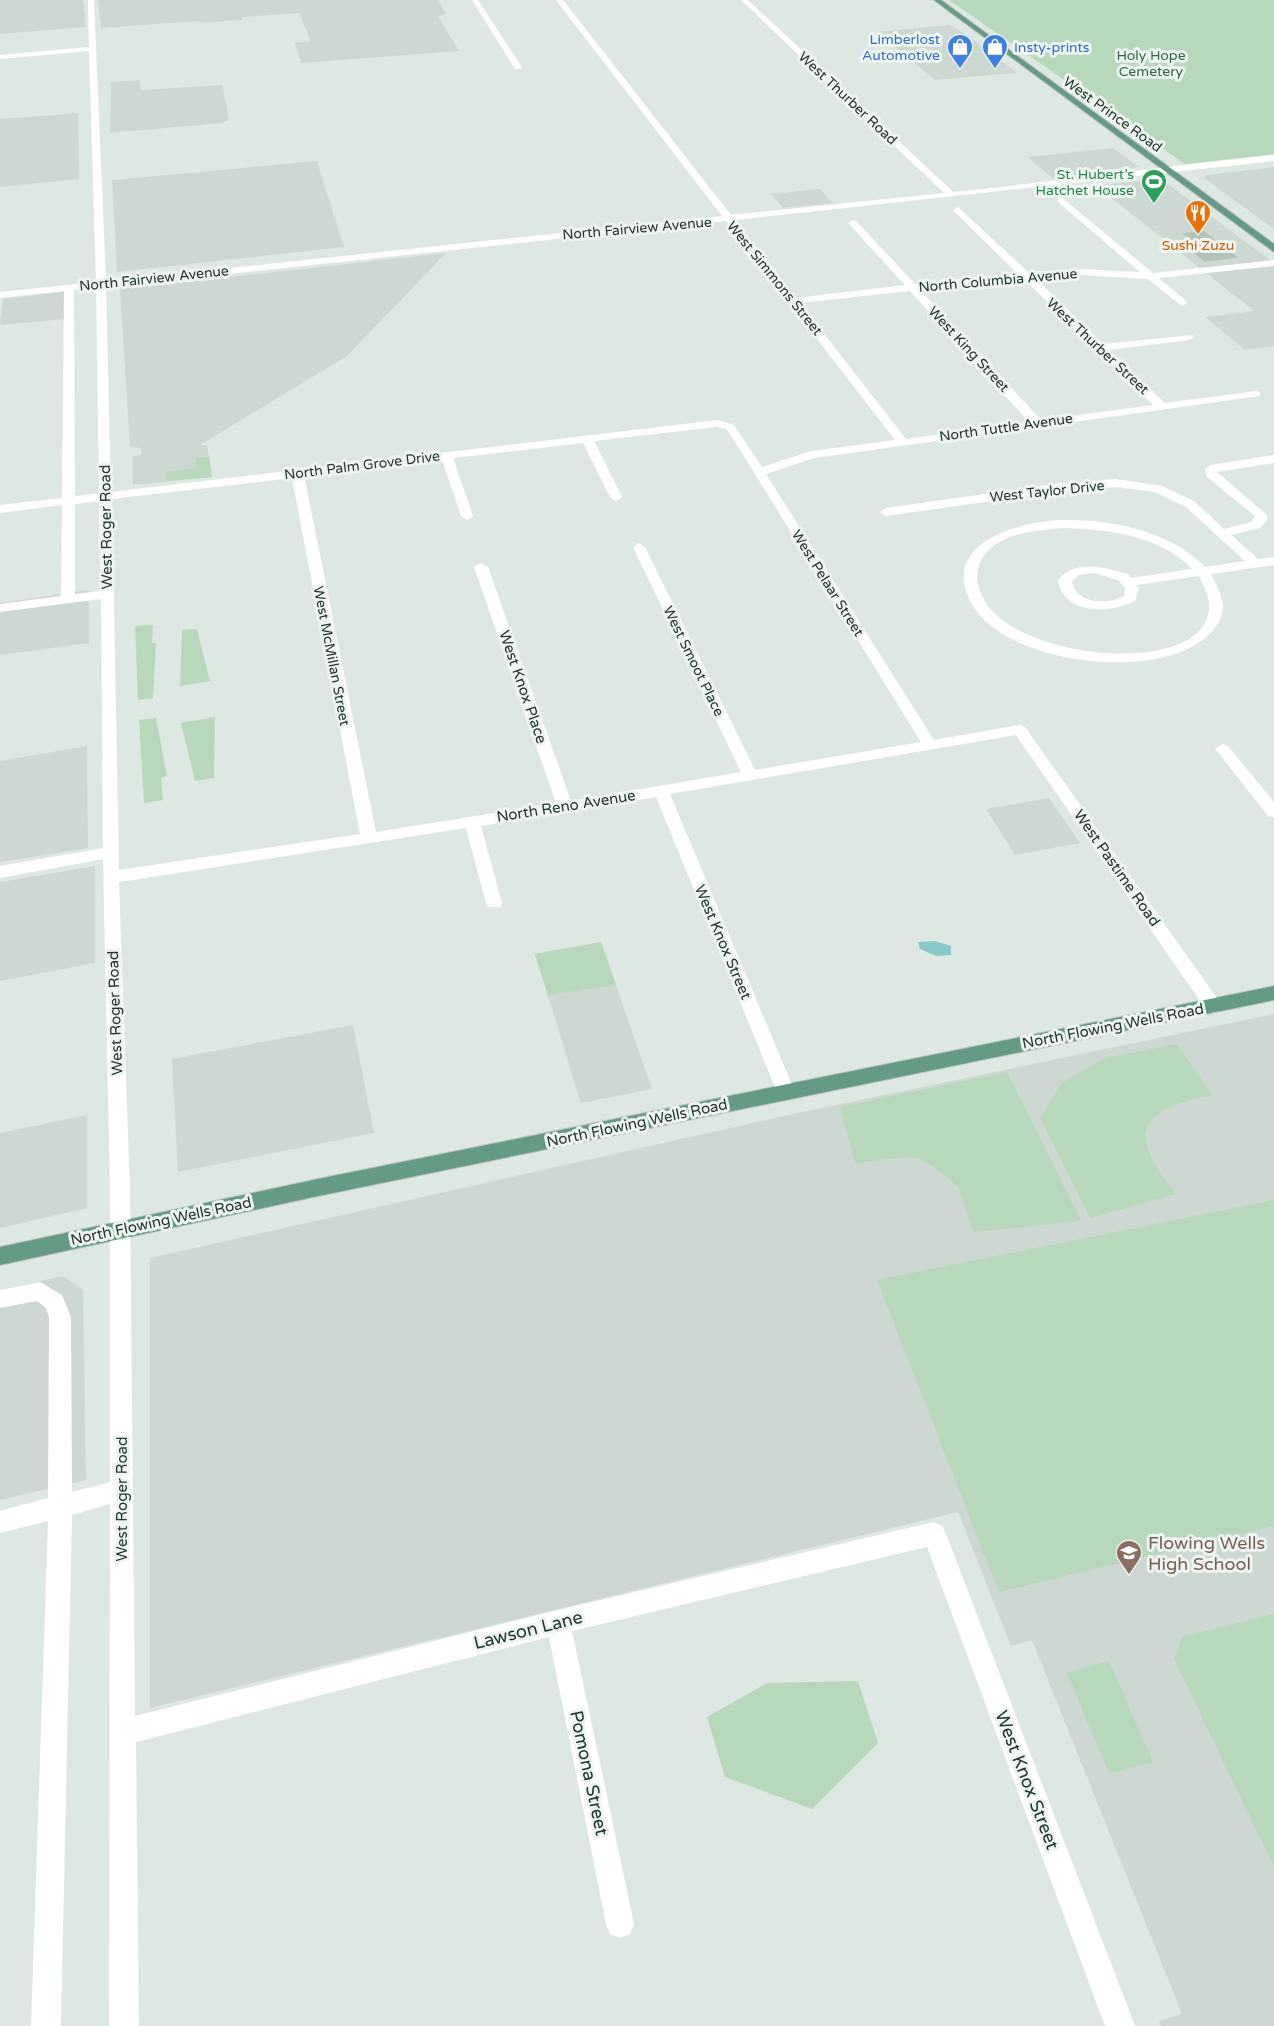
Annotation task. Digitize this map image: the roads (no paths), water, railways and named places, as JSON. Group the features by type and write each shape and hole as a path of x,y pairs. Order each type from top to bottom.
{"main road":[{"name":"West Prince Road","path":"937,0 1274,249"},
{"name":"North Flowing Wells Road","path":"0,1256 120,1229 1274,993"}],"street":[{"name":"West Roger Road","path":"91,0 101,284 111,766 110,852 120,1229 124,2026"},
{"path":"475,0 518,67"},
{"name":"West Simmons Street","path":"559,0 903,442"},
{"name":"West Thurber Road","path":"744,0 951,195"},
{"path":"0,57 91,49"},
{"name":"North Fairview Avenue","path":"0,295 729,219 1274,158"},
{"path":"1061,200 1182,303"},
{"name":"West Thurber Street","path":"958,210 1161,406"},
{"name":"West King Street","path":"853,223 1037,423"},
{"name":"North Columbia Avenue","path":"795,301 1023,275 1080,272 1151,276 1274,263"},
{"path":"68,599 69,288"},
{"path":"1099,348 1189,337"},
{"name":"North Tuttle Avenue","path":"759,472 812,455 1256,394"},
{"name":"North Palm Grove Drive","path":"0,509 724,422"},
{"name":"West Pelaar Street","path":"724,422 734,431 930,745"},
{"path":"587,438 615,497"},
{"path":"446,455 467,516"},
{"path":"1223,533 1256,525 1261,520 1261,515 1211,474 1211,469 1274,459"},
{"name":"West McMillan Street","path":"297,473 369,838"},
{"name":"West Taylor Drive","path":"886,512 1062,487 1116,483 1158,489 1190,504 1255,564"},
{"path":"1062,524 1092,524 1150,537 1179,552 1203,571 1213,587 1218,604 1212,623 1196,639 1173,651 1150,656 1115,659 1070,654 1033,643 1009,631 982,609 969,589 969,567 980,550 1003,535 1028,528 1062,524"},
{"name":"West Smoot Place","path":"639,547 750,775"},
{"path":"1129,582 1132,588 1130,598 1126,602 1109,606 1080,601 1072,596 1065,585 1069,575 1084,570 1094,569 1114,573 1129,582 1274,561"},
{"name":"West Knox Place","path":"481,567 565,807"},
{"path":"0,608 107,594"},
{"name":"North Reno Avenue","path":"111,877 565,807 1020,730"},
{"name":"West Pastime Road","path":"1020,730 1213,1006"},
{"path":"1222,749 1274,812"},
{"name":"West Knox Street","path":"661,791 786,1092"},
{"path":"472,821 494,903"},
{"path":"0,872 110,852"},
{"path":"0,1299 40,1291 55,1302 60,1317 60,1506 46,2026"},
{"path":"0,1521 122,1490"},
{"name":"West Knox Street","path":"934,1534 1120,2026"},
{"name":"Lawson Lane","path":"123,1732 558,1622 934,1534"},
{"name":"Pomona Street","path":"558,1622 620,1924"}],"water":[{"path":"935,941 951,946 951,955 936,956 920,949 918,942"}],"place":[{"name":"Limberlost Automotive","path":"960,70"},
{"name":"Insty-prints","path":"995,70"},
{"name":"St. Hubert’s Hatchet House","path":"1154,205"},
{"name":"Sushi Zuzu","path":"1198,236"},
{"name":"Flowing Wells High School","path":"1129,1576"}],"park label":[{"name":"Holy Hope Cemetery","path":"1151,64"}]}
